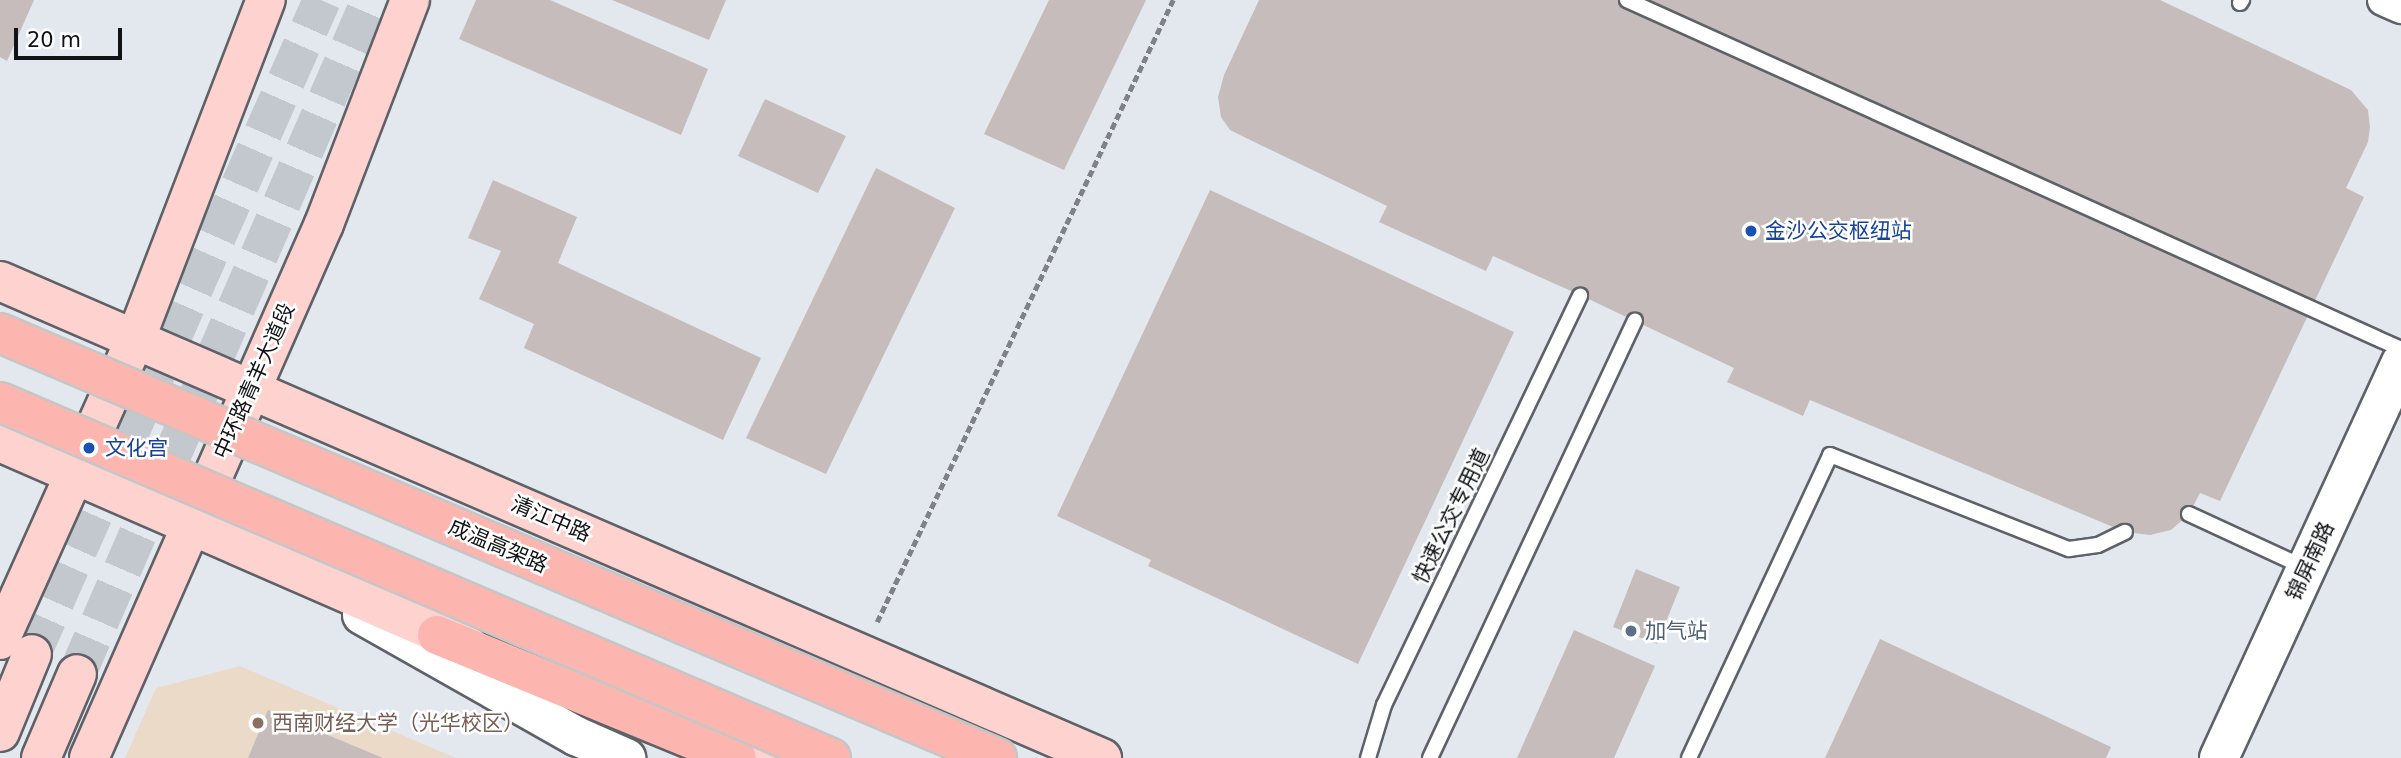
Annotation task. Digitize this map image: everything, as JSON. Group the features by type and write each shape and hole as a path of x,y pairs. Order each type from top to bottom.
{"highway":[{"name":"成温高架路","path":"0,333 997,758"},
{"path":"0,402 831,758"},
{"path":"437,635 737,758"}],"main road":[{"path":"0,732 16,648 74,474 136,338 266,0"},
{"name":"中环路青羊大道段","path":"89,758 324,224 410,0"},
{"name":"清江中路","path":"0,281 1102,758"},
{"path":"0,442 437,635 712,735 766,758"},
{"path":"41,758 77,674"}],"street":[{"path":"2384,0 2401,8"},
{"name":"锦屏南路","path":"2219,758 2401,363"},
{"path":"260,557 576,736 626,758"}],"lane":[{"path":"1627,0 2401,349"},
{"name":"快速公交专用道","path":"1368,758 1384,705 1580,295"},
{"path":"1430,758 1635,321"},
{"path":"1689,758 1830,455 2069,549 2098,545 2125,532"},
{"path":"2189,514 2306,568"}],"path":[{"path":"862,654 1173,0"}],"shaded area":[{"name":"西南财经大学（光华校区）","path":"240,666 456,758 125,758 156,688"}],"building":[{"path":"0,0 34,0 7,61 0,57"},
{"path":"476,0 550,0 708,69 681,135 459,39"},
{"path":"612,0 726,0 709,40"},
{"path":"1049,0 1146,0 1064,170 984,134"},
{"path":"1259,0 2160,0 2351,90 2368,110 2370,127 2368,142 2346,188 2364,197 2220,501 2200,493 2189,514 2171,530 2150,535 2125,532 1810,400 1803,416 1727,382 1734,368 1580,295 1493,256 1486,271 1379,222 1387,206 1230,130 1221,117 1218,97 1224,75"},
{"path":"765,99 846,136 818,193 738,156"},
{"path":"876,168 955,208 826,474 746,438"},
{"path":"493,180 577,217 558,263 761,358 723,440 524,348 534,324 479,299 501,251 468,238"},
{"path":"1210,190 1514,332 1358,664 1148,566 1151,560 1057,516"},
{"path":"1636,569 1680,587 1657,644 1613,627"},
{"path":"1574,630 1655,666 1614,758 1517,758"},
{"path":"1880,639 2111,747 2106,758 1825,758"},
{"path":"268,710 383,758 248,758"}],"tunnel":[{"path":"32,654 322,0"},
{"path":"77,674 370,0"}],"place":[{"name":"金沙公交枢纽站","path":"1751,231"},
{"name":"文化宫","path":"89,448"},
{"name":"加气站","path":"1631,631"},
{"name":"西南财经大学（光华校区）","path":"258,723"}]}
